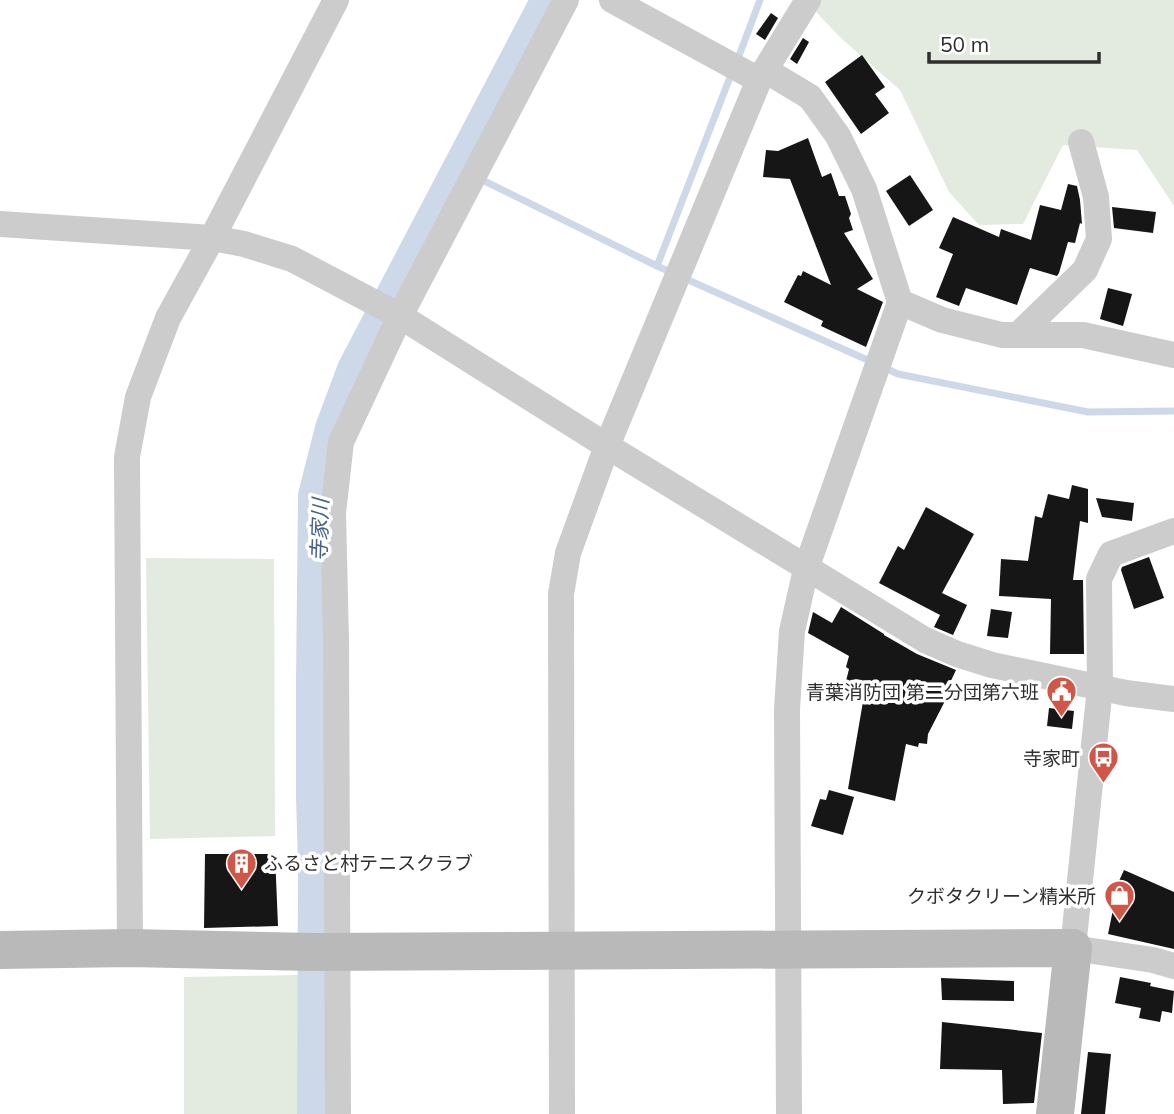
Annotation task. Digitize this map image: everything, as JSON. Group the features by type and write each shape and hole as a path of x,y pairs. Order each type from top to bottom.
{"street":[{"path":"130,948 127,457 138,397 168,318 336,0"},
{"path":"338,1114 325,951 336,640 333,513 341,442 400,316 566,0"},
{"path":"612,0 810,97 838,136 864,189 900,302 807,569 792,631 787,709 789,1114"},
{"path":"562,1114 561,594 568,553 607,446 762,75 808,0"},
{"path":"1018,334 1085,270 1099,239 1096,197 1081,142"},
{"path":"0,224 212,238 244,244 292,259 400,316 925,640 992,665 1126,693 1174,699"},
{"path":"900,302 942,320 1002,335 1083,335 1174,355"},
{"path":"1055,1114 1100,687 1099,579 1111,554 1174,531"},
{"path":"0,950 1073,948 1153,960 1174,966"}],"shaded area":[{"path":"821,0 1174,0 1174,206 1137,150 1063,145 1023,224 979,225 949,192 900,90 842,39 814,10"},
{"path":"146,558 274,559 275,836 150,839"},
{"path":"300,975 300,1114 184,1114 184,977"}],"building":[{"path":"771,13 778,18 765,40 756,34"},
{"path":"803,38 809,42 797,64 790,59"},
{"path":"862,55 885,87 875,94 889,113 861,134 825,82"},
{"path":"808,138 822,177 831,173 839,196 845,196 853,230 844,233 873,279 857,289 883,302 866,347 821,326 823,321 784,302 798,275 801,276 803,271 831,285 790,179 763,177 766,150 778,151"},
{"path":"910,175 933,210 909,226 886,191"},
{"path":"1068,184 1077,186 1082,224 1080,223 1075,243 1068,242 1057,276 1030,268 1017,305 966,288 959,306 936,297 953,254 939,248 953,217 999,237 1001,229 1031,240 1040,205 1061,210"},
{"path":"1112,207 1156,212 1153,233 1114,228"},
{"path":"1108,288 1132,294 1123,326 1100,319"},
{"path":"1072,485 1088,489 1088,523 1080,521 1073,580 1083,580 1084,654 1050,654 1051,599 999,596 1001,559 1028,561 1035,516 1042,518 1048,494 1069,499"},
{"path":"1096,498 1134,503 1132,521 1102,517"},
{"path":"926,507 974,534 942,593 967,605 953,635 934,627 940,615 879,583 898,546 904,550"},
{"path":"1149,557 1164,598 1134,609 1121,570 1122,567"},
{"path":"841,607 917,654 956,670 942,700 945,701 928,734 927,744 919,743 918,747 906,744 895,801 848,789 865,690 845,685 849,656 808,633 813,612 832,623"},
{"path":"991,609 1012,612 1008,638 987,636"},
{"path":"1049,708 1074,711 1072,729 1047,726"},
{"path":"829,790 854,797 843,835 811,826 820,799 826,800"},
{"name":"ふるさと村テニスクラブ","path":"205,854 275,854 278,926 204,928"},
{"path":"1124,870 1174,892 1174,949 1108,934 1116,895 1113,894"},
{"path":"1120,977 1174,991 1172,1013 1162,1011 1160,1022 1139,1018 1141,1008 1115,1003"},
{"path":"941,978 1014,981 1014,1001 942,1000"},
{"path":"942,1022 1042,1033 1034,1103 1003,1104 1002,1070 940,1069"},
{"path":"1088,1052 1111,1054 1105,1114 1081,1114"}],"waterway":[{"name":"寺家川","path":"317,1114 318,496 335,429 357,370 551,0"},
{"path":"737,61 760,0"},
{"path":"657,266 732,72"},
{"path":"462,170 657,266 872,362"},
{"path":"883,367 898,374 1088,412 1174,411"}],"place":[{"name":"青葉消防団 第二分団第六班","path":"1062,719"},
{"name":"寺家町","path":"1103,785"},
{"name":"ふるさと村テニスクラブ","path":"241,890"},
{"name":"クボタクリーン精米所","path":"1119,923"}]}
